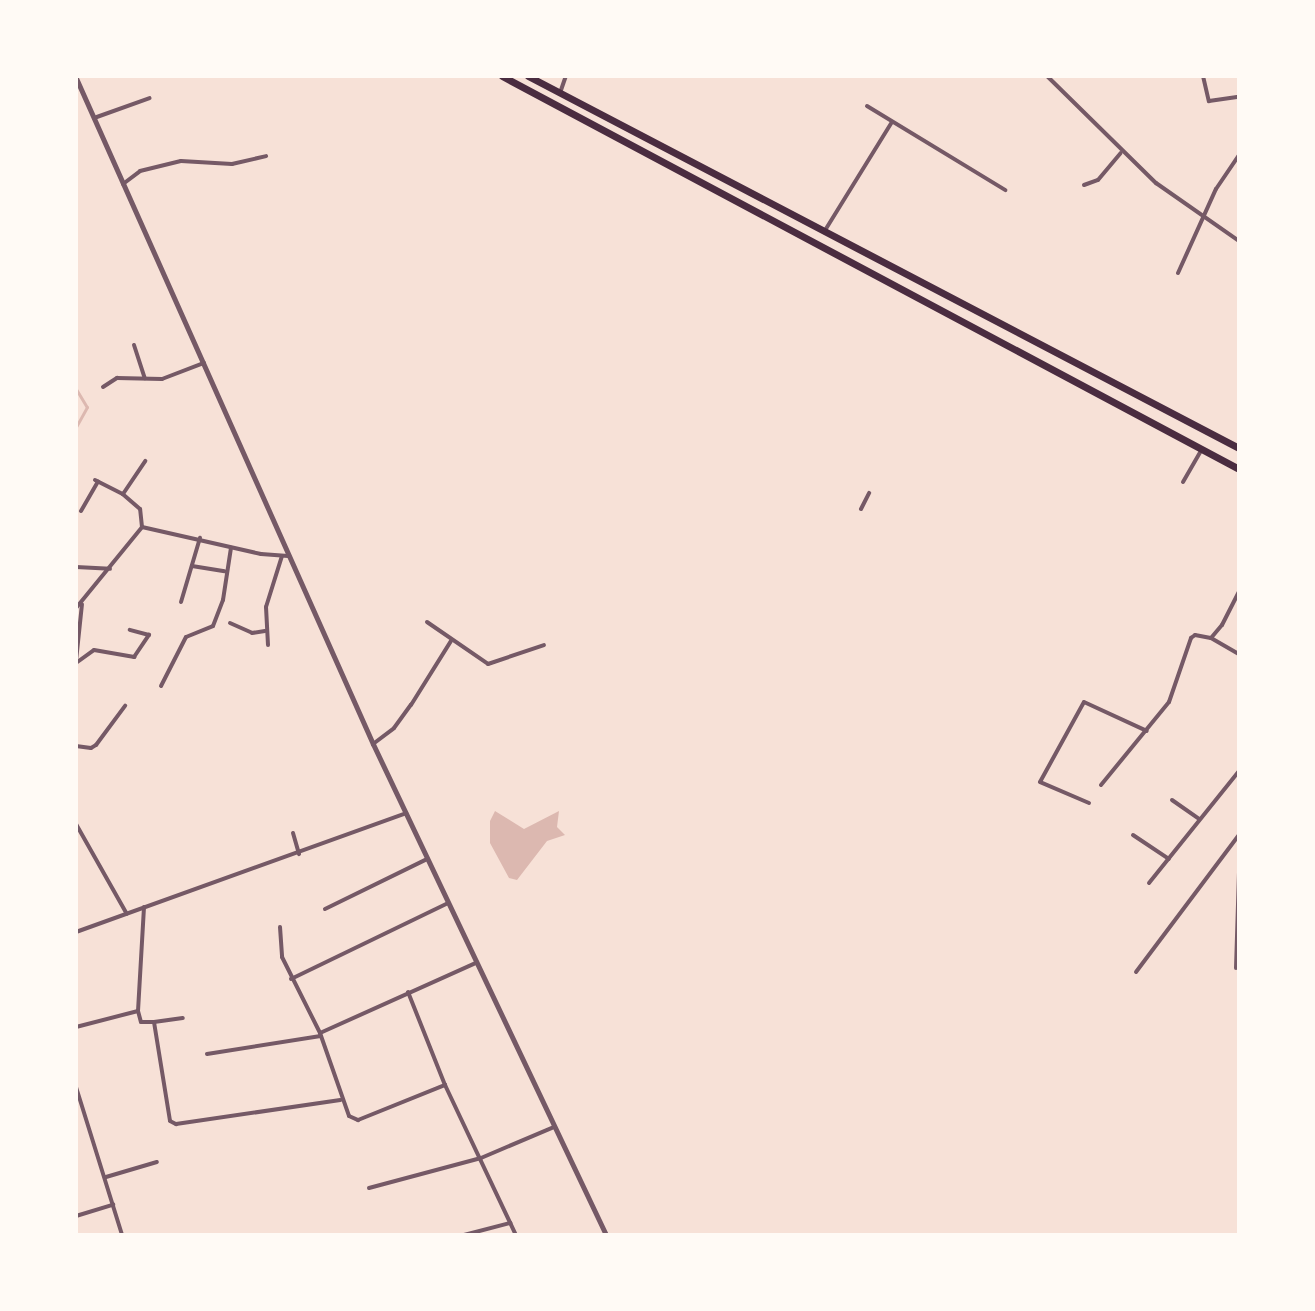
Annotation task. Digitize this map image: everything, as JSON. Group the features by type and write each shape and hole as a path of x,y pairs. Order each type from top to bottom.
{"main road":[{"path":"502,76 1239,469"},
{"path":"528,76 1239,448"},
{"path":"817,244 823,232"}],"street":[{"path":"560,93 566,76"},
{"path":"1047,76 1121,153 1204,218 1239,241"},
{"path":"1203,76 1209,101 1239,97"},
{"path":"76,78 204,363 285,556 606,1235"},
{"path":"94,118 150,98"},
{"path":"867,106 1005,190"},
{"path":"823,232 892,122"},
{"path":"1084,185 1098,180 1121,153"},
{"path":"1178,273 1216,189 1239,155"},
{"path":"123,184 140,171 181,161 232,164 266,156"},
{"path":"134,345 145,378"},
{"path":"103,387 117,378 162,379 204,363"},
{"path":"1183,482 1202,449"},
{"path":"123,494 145,461"},
{"path":"76,608 142,527 140,509 123,494 96,481 81,511"},
{"path":"861,509 869,493"},
{"path":"142,527 200,538 231,548 285,556"},
{"path":"181,602 200,538"},
{"path":"161,686 186,637 213,626 223,600 225,571 231,548"},
{"path":"268,645 265,631 269,594 285,556"},
{"path":"192,566 225,571"},
{"path":"76,567 110,569"},
{"path":"1211,638 1222,625 1239,592"},
{"path":"76,662 82,604"},
{"path":"427,622 451,641 493,665 544,645"},
{"path":"230,623 252,633 265,631"},
{"path":"76,662 94,650 134,657 149,635 130,630"},
{"path":"1101,785 1169,702 1191,638 1195,635 1211,638 1239,654"},
{"path":"373,744 394,728 451,641"},
{"path":"1089,803 1040,782 1084,702 1147,731"},
{"path":"76,746 91,748 125,706"},
{"path":"1149,883 1239,771"},
{"path":"1172,800 1199,819"},
{"path":"76,932 406,813"},
{"path":"76,824 127,914"},
{"path":"293,833 299,854"},
{"path":"1133,835 1169,859"},
{"path":"1136,972 1239,835"},
{"path":"325,909 430,858"},
{"path":"1236,968 1239,870"},
{"path":"291,979 450,902"},
{"path":"144,907 138,1011 141,1022 183,1018"},
{"path":"280,927 282,957 320,1035 340,1100 349,1116 358,1120 445,1085"},
{"path":"207,1054 320,1035 479,962"},
{"path":"408,992 445,1085 516,1235"},
{"path":"76,1027 138,1011"},
{"path":"154,1022 172,1123 340,1100"},
{"path":"76,1087 122,1235"},
{"path":"369,1188 481,1158 556,1126"},
{"path":"105,1177 157,1162"},
{"path":"76,1216 113,1205"},
{"path":"464,1235 510,1223"}],"shaded area":[{"path":"495,811 524,829 559,811 557,827 565,835 547,841 517,880 509,878 490,843 490,821"}],"waterway":[{"path":"76,389 87,407 76,427"}]}
